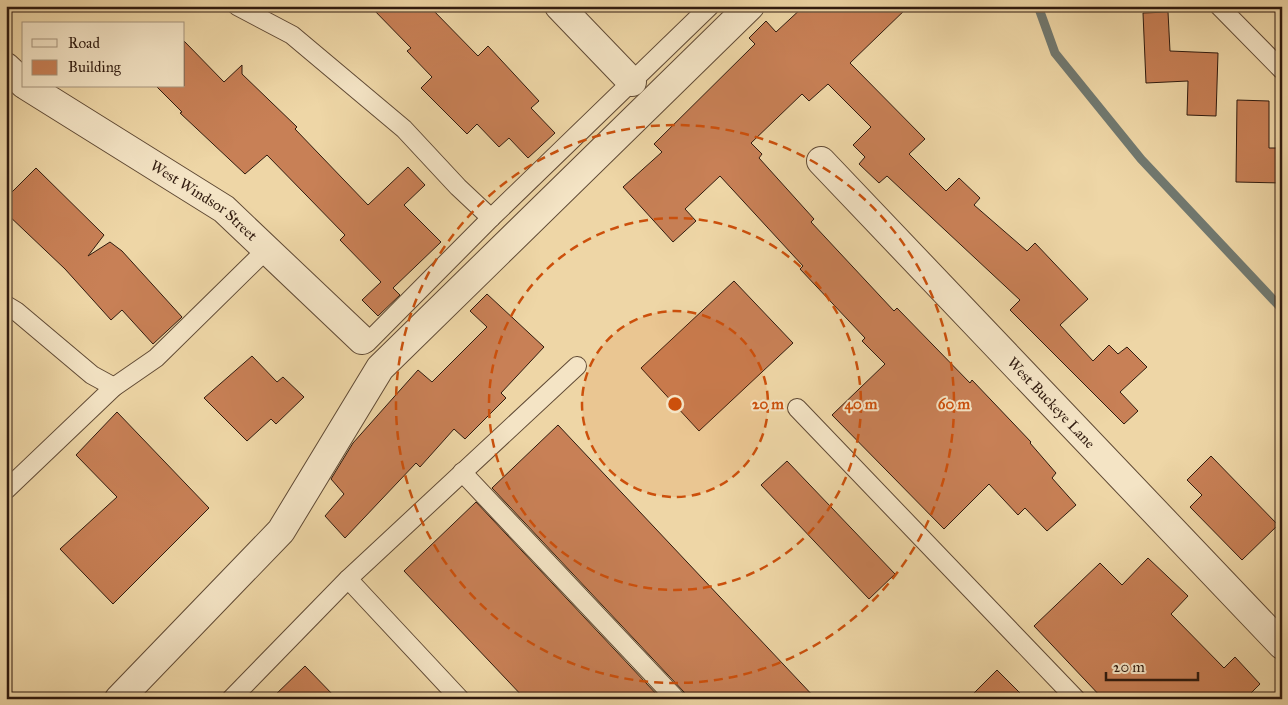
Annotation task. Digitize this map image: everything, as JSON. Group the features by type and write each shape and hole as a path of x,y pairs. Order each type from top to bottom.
{"street":[{"path":"559,6 632,82"},
{"path":"119,699 281,531 380,368 750,6"},
{"name":"West Windsor Street","path":"6,68 22,82"},
{"name":"West Windsor Street","path":"30,88 224,210 362,340"},
{"name":"West Buckeye Lane","path":"821,161 1282,645"}],"lane":[{"path":"237,6 292,35 404,129 458,187 491,218"},
{"path":"362,340 367,343 491,218 710,6"},
{"path":"1219,6 1282,70"},
{"path":"6,490 114,387 156,358 266,250"},
{"path":"6,305 16,311 92,376 114,387"},
{"path":"231,699 348,579 577,366"},
{"path":"798,408 1076,699"},
{"path":"462,472 676,699"},
{"path":"348,579 460,699"}],"building":[{"path":"370,6 429,6 478,56 488,46 539,101 531,108 555,133 528,158 509,138 499,147 477,124 467,134 421,88 432,77 407,51 411,48"},
{"path":"804,6 909,6 850,63 925,139 909,154 946,191 959,178 980,198 974,205 1027,251 1035,243 1088,299 1060,325 1093,361 1109,345 1118,354 1127,347 1147,367 1120,392 1138,411 1124,424 1010,310 1020,300 887,176 879,183 859,164 865,157 853,145 871,127 828,84 809,101 802,94 751,143 762,154 759,158 814,219 811,222 894,311 897,308 970,383 972,380 1031,442 1056,473 1052,478 1076,505 1047,531 1025,508 1018,515 989,484 944,529 832,415 885,364 862,341 865,338 800,269 803,266 720,176 685,209 696,221 673,242 623,187 662,152 654,144 755,44 749,38 766,21 776,32"},
{"path":"1168,12 1170,51 1218,53 1216,116 1187,115 1188,81 1146,83 1143,13"},
{"path":"185,42 224,82 242,65 242,74 297,127 295,129 368,205 408,167 425,185 404,205 441,242 393,288 400,295 378,316 362,300 381,282 340,240 345,235 267,155 245,174 180,113 182,112 158,88 185,88"},
{"path":"1237,100 1269,101 1269,148 1282,148 1282,183 1236,182"},
{"path":"36,168 104,235 88,256 110,242 122,251 182,317 153,344 122,310 111,320 65,269 6,213 6,198"},
{"path":"734,281 793,343 699,431 641,368"},
{"path":"487,294 544,347 501,393 506,398 465,439 454,429 420,467 416,463 345,538 325,516 344,494 331,479 353,443 418,370 432,382 487,327 470,311"},
{"path":"252,356 277,382 283,377 304,397 276,424 271,419 247,441 204,398"},
{"path":"117,412 209,508 113,604 60,549 117,497 76,455"},
{"path":"558,425 816,699 686,699 684,692 492,488"},
{"path":"1211,456 1278,525 1242,560 1190,507 1202,495 1187,480"},
{"path":"787,461 895,574 869,599 761,485"},
{"path":"476,502 661,699 525,699 404,571"},
{"path":"1148,558 1188,596 1171,614 1224,668 1235,657 1260,684 1245,699 1103,699 1034,626 1100,563 1122,585"},
{"path":"305,666 337,699 271,699"},
{"path":"997,670 1026,699 968,699"}],"waterway":[{"path":"1038,6 1055,53 1141,159 1282,309"}]}
